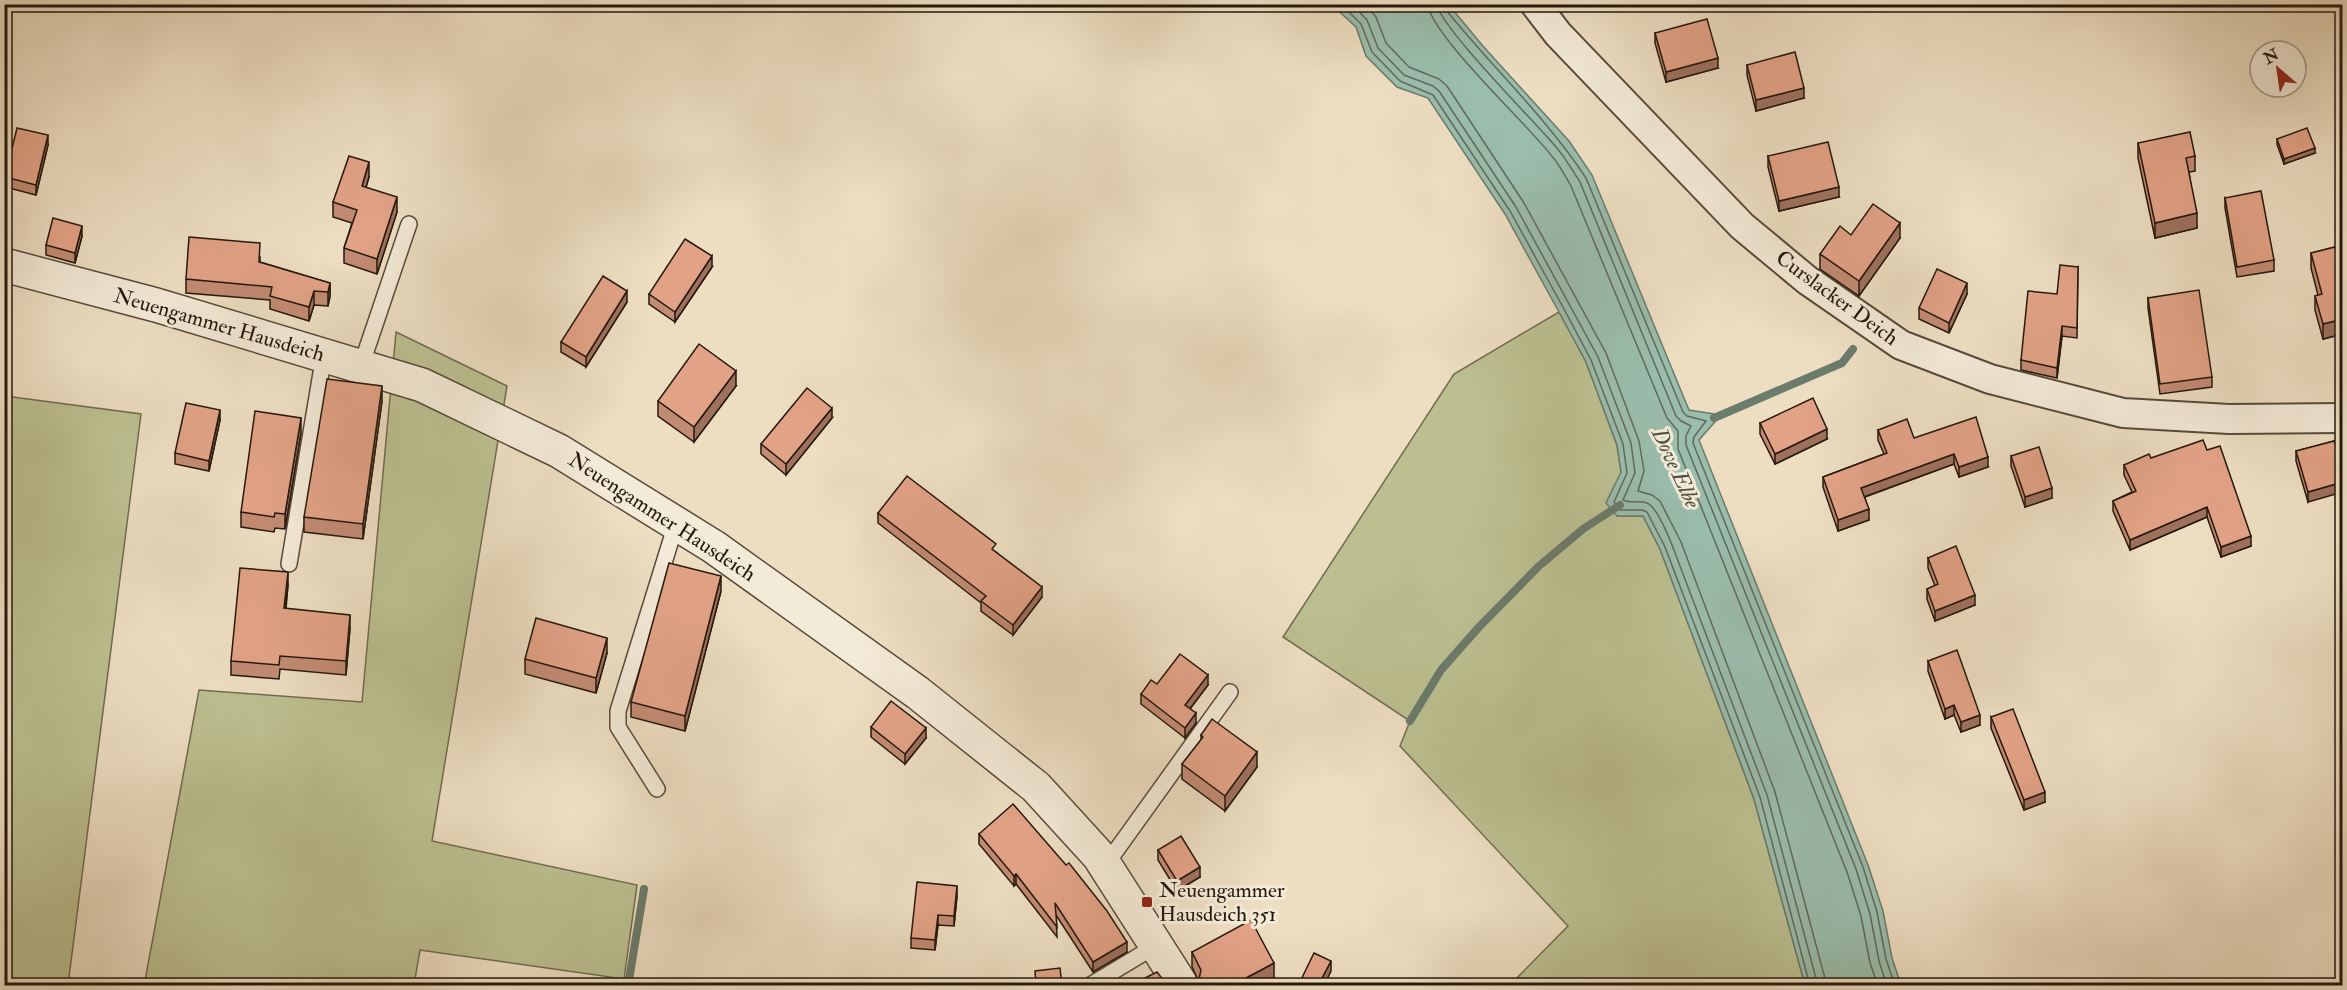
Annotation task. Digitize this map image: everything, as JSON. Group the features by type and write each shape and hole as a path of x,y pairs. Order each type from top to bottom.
{"street":[{"name":"Curslacker Deich","path":"1535,4 1558,34 1742,226 1807,280 1901,345 1990,379 2123,413 2229,419 2343,418"},
{"name":"Neuengammer Hausdeich","path":"4,265 156,305 422,385 559,451 714,547 918,693 1036,787 1105,866 1182,986"}],"lane":[{"path":"361,366 409,224"},
{"path":"289,564 324,355"},
{"path":"657,789 618,728 618,711 676,524"},
{"path":"1105,866 1230,692"},
{"path":"1089,986 1157,945"}],"shaded area":[{"path":"1559,312 1586,362 1617,445 1621,472 1617,516 1643,516 1660,549 1754,799 1805,985 1510,985 1568,926 1400,746 1410,721 1283,637 1454,374"},
{"path":"396,332 507,386 432,841 637,885 624,979 420,950 414,985 144,986 199,690 362,702"},
{"path":"5,396 141,414 68,985 5,985"}],"water":[{"name":"Dove Elbe","path":"1332,5 1449,5 1569,141 1592,175 1689,410 1721,415 1699,440 1868,865 1883,911 1892,958 1901,985 1805,985 1754,799 1660,549 1643,516 1617,516 1606,503 1621,472 1617,445 1586,362 1505,214 1428,98 1397,87 1366,56 1356,27"}],"building":[{"path":"1707,19 1718,58 1666,72 1655,33"},
{"path":"1795,52 1804,88 1756,100 1747,65"},
{"path":"17,128 48,135 36,185 5,177"},
{"path":"2307,128 2315,148 2284,159 2277,139"},
{"path":"2190,132 2195,156 2186,158 2197,213 2155,223 2138,143"},
{"path":"1828,142 1839,187 1779,201 1768,156"},
{"path":"349,156 369,162 362,186 397,197 377,259 344,248 357,210 333,202"},
{"path":"2261,191 2274,260 2237,267 2225,198"},
{"path":"1873,204 1900,223 1859,281 1820,254 1840,226 1851,235"},
{"path":"53,218 82,226 75,253 46,245"},
{"path":"189,237 260,243 259,262 330,283 328,292 314,291 309,307 270,296 272,287 186,279"},
{"path":"685,239 712,256 675,312 649,294"},
{"path":"2343,245 2343,319 2323,324 2315,296 2322,294 2311,253"},
{"path":"2060,265 2078,267 2077,328 2062,326 2057,368 2021,360 2028,291 2057,294"},
{"path":"1937,269 1967,283 1949,323 1919,308"},
{"path":"603,276 627,291 586,357 561,342"},
{"path":"2199,290 2212,377 2160,384 2148,298"},
{"path":"699,344 736,371 694,427 658,401"},
{"path":"327,379 382,386 363,524 304,517"},
{"path":"807,388 832,408 786,464 761,444"},
{"path":"1813,398 1827,429 1775,454 1760,423"},
{"path":"186,403 220,410 209,461 175,453"},
{"path":"255,411 301,418 285,514 275,513 274,517 241,512"},
{"path":"1976,417 1988,457 1959,467 1954,454 1861,488 1869,509 1838,520 1823,477 1887,453 1878,430 1907,419 1914,438"},
{"path":"2203,440 2207,450 2220,446 2251,536 2221,547 2207,507 2130,540 2113,501 2136,491 2124,465 2149,454 2151,458"},
{"path":"2334,441 2343,469 2343,482 2308,492 2296,451"},
{"path":"2039,447 2052,488 2025,497 2011,456"},
{"path":"907,476 996,544 992,549 1042,587 1013,625 981,601 986,596 878,513"},
{"path":"1956,546 1975,595 1935,611 1927,589 1938,584 1928,558"},
{"path":"669,563 721,576 685,716 631,702"},
{"path":"240,568 288,572 284,608 350,615 346,661 280,656 279,665 231,661"},
{"path":"536,618 607,638 596,678 525,659"},
{"path":"1957,650 1980,715 1961,722 1954,705 1945,709 1928,661"},
{"path":"1180,654 1208,675 1185,705 1196,713 1185,728 1141,694 1151,680 1157,684"},
{"path":"891,701 926,728 905,754 871,727"},
{"path":"2013,709 2045,792 2024,800 1991,717"},
{"path":"1212,719 1257,752 1225,796 1182,764 1203,737 1201,735"},
{"path":"1013,804 1066,865 1069,863 1107,911 1127,942 1093,962 1055,903 1057,927 1016,874 1014,876 979,834"},
{"path":"1181,836 1200,867 1177,881 1158,850"},
{"path":"917,882 957,886 954,916 938,915 935,940 911,938"},
{"path":"1251,920 1274,963 1231,986 1207,986 1204,980 1194,985 1199,979 1201,970 1192,952"},
{"path":"1314,953 1331,961 1320,982 1327,986 1298,986"},
{"path":"1060,968 1062,986 1036,986 1035,971"},
{"path":"1157,972 1168,986 1129,986"}],"waterway":[{"path":"1714,418 1842,363 1853,349"},
{"path":"1410,721 1441,670 1479,627 1539,566 1583,529 1620,505"},
{"path":"628,986 644,889"}],"place":[{"name":"Neuengammer Hausdeich 351","path":"1147,902"}]}
